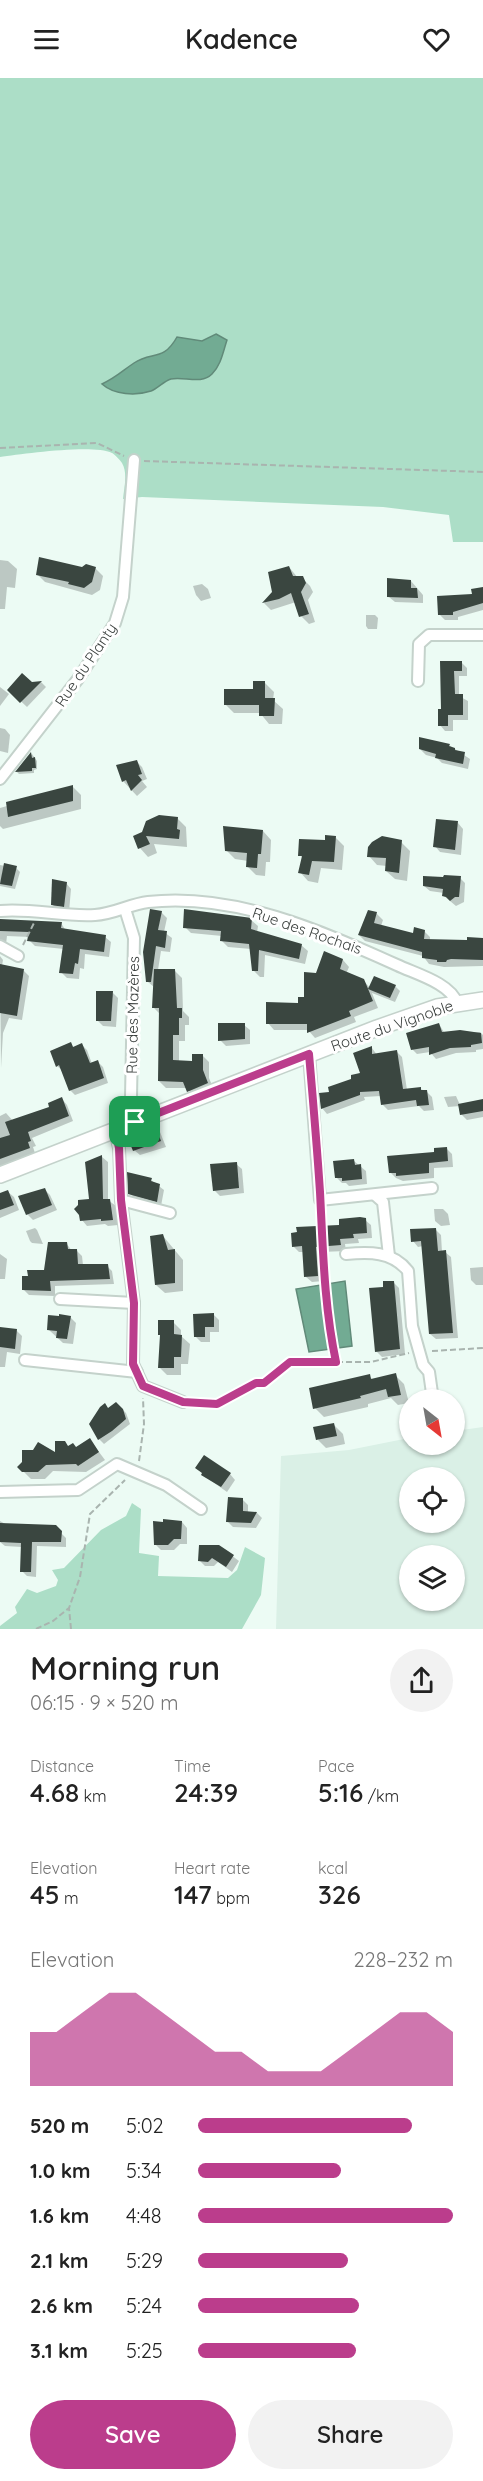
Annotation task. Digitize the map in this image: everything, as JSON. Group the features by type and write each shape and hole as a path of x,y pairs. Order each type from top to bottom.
{"street":[{"name":"Rue du Planty","path":"0,779 72,687 115,623 123,597 134,460"},
{"path":"418,681 419,644 429,635 483,634"},
{"name":"Rue des Rochais","path":"0,911 42,911 93,916 146,902 172,901 253,911 342,940 448,989 457,1003"},
{"name":"Rue des Mazères","path":"125,909 134,938 131,1097 135,1122"},
{"path":"0,946 18,956"},
{"name":"Route du Vignoble","path":"0,1175 411,1016 457,1003 483,1000"},
{"path":"309,1054 320,1200 432,1188"},
{"path":"115,1130 119,1148 121,1200 134,1303 133,1364 143,1386 183,1402"},
{"path":"375,1195 382,1202 389,1256"},
{"path":"121,1200 170,1213"},
{"path":"346,1254 373,1252 389,1256 403,1264 408,1271 412,1326 423,1365 429,1372 431,1389"},
{"path":"60,1299 134,1303"},
{"path":"25,1360 137,1372"},
{"path":"0,1492 78,1490 117,1464 166,1485 201,1509"}],"path":[{"path":"0,448 96,443 134,460 483,472"},
{"path":"18,956 28,933 42,911"},
{"path":"320,1200 329,1327 336,1362"},
{"path":"183,1402 217,1404 256,1383 264,1383 290,1362 371,1362 419,1350 483,1348"},
{"path":"71,1629 69,1608 80,1577 90,1514 133,1472 141,1456 144,1424 143,1386"},
{"path":"36,1629 53,1621 69,1608"}],"shaded area":[{"path":"0,78 483,78 483,542 453,542 449,515 383,507 142,497 123,499 124,467 113,454 103,450 58,450 0,457"},
{"path":"216,334 227,340 218,367 208,377 198,380 171,379 151,391 139,394 125,394 102,384 140,359 167,350 177,337 202,341"},
{"path":"345,1281 352,1346 309,1352 296,1289"},
{"path":"483,1427 483,1629 276,1629 281,1456 349,1450 399,1440 399,1455 465,1455 465,1430"},
{"path":"132,1503 141,1509 139,1553 159,1556 158,1576 228,1578 237,1570 245,1547 265,1558 261,1595 242,1629 0,1629 0,1626 17,1613 15,1607 27,1589 37,1593 56,1586 58,1580 52,1570 64,1568 101,1530 126,1516"}],"building":[{"path":"39,557 82,567 86,564 96,567 92,582 84,588 68,584 69,582 36,575"},
{"path":"289,566 293,576 303,576 306,583 301,592 309,614 299,617 291,593 262,603 272,592 268,572"},
{"path":"387,578 411,580 411,588 417,588 418,598 387,597"},
{"path":"483,587 483,603 453,612 453,615 438,615 437,596 472,594 471,589"},
{"path":"440,661 462,661 462,671 454,671 455,694 463,694 463,715 448,715 448,726 438,726 438,709 441,709"},
{"path":"22,673 32,682 42,681 20,703 7,690"},
{"path":"253,681 265,681 265,698 275,698 274,716 259,716 259,705 224,705 224,689 253,689"},
{"path":"419,737 450,744 449,746 455,750 465,752 463,764 435,758 436,754 419,749"},
{"path":"31,752 32,758 35,757 36,768 32,768 32,771 15,772"},
{"path":"137,760 142,774 138,775 142,780 131,791 126,780 122,782 116,765"},
{"path":"73,785 73,801 8,817 6,802"},
{"path":"159,815 178,817 179,839 146,836 150,844 138,849 133,836 142,832 146,821"},
{"path":"436,819 458,821 455,850 433,847"},
{"path":"223,826 263,830 257,868 246,867 247,853 225,851"},
{"path":"325,835 336,836 334,862 312,861 309,875 298,873 302,856 298,856 299,839 325,840"},
{"path":"382,836 402,840 399,873 385,871 386,858 367,857 368,847"},
{"path":"4,863 17,866 12,886 0,884"},
{"path":"444,875 461,876 459,897 450,901 442,896 443,889 423,886 423,876 443,877"},
{"path":"52,879 67,882 64,907 51,905"},
{"path":"150,909 162,911 158,930 167,931 165,948 156,946 151,982 146,982 143,952"},
{"path":"184,909 252,918 251,929 302,944 299,959 259,950 258,971 252,971 249,944 220,941 221,931 183,928"},
{"path":"368,910 377,912 374,923 413,933 414,927 425,930 424,939 483,938 483,960 451,959 446,962 437,962 437,960 422,958 422,952 358,935"},
{"path":"0,919 62,922 61,928 106,935 104,952 80,949 78,964 75,963 73,974 59,973 63,945 27,941 29,932 0,931"},
{"path":"324,951 343,959 340,969 364,979 373,1001 349,1011 351,1016 307,1033 307,1024 266,1024 266,1002 298,1003 298,997 304,997 304,972 316,973"},
{"path":"0,964 24,969 17,1016 0,1013"},
{"path":"154,969 175,969 177,1008 182,1008 182,1018 179,1018 179,1035 173,1035 173,1060 192,1061 192,1054 203,1054 203,1070 208,1083 187,1092 183,1082 158,1081 159,1008 152,1008"},
{"path":"374,976 396,985 390,998 368,989"},
{"path":"96,991 113,991 111,1021 96,1021"},
{"path":"218,1023 245,1023 245,1039 218,1041"},
{"path":"439,1023 442,1032 460,1030 481,1033 482,1043 471,1045 471,1047 450,1048 429,1055 429,1047 411,1050 406,1033"},
{"path":"71,1042 73,1047 82,1043 90,1063 98,1060 104,1078 69,1091 59,1065 56,1067 50,1051"},
{"path":"372,1046 372,1054 397,1050 403,1089 421,1087 421,1090 427,1090 429,1105 417,1106 416,1100 381,1105 379,1091 360,1092 360,1095 321,1109 319,1093 329,1092 328,1087 351,1079 351,1075 360,1073 353,1053"},
{"path":"62,1097 69,1116 28,1132 31,1141 28,1142 30,1148 0,1159 0,1138 10,1135 5,1122 49,1107 48,1103"},
{"path":"483,1099 483,1111 460,1115 458,1104"},
{"path":"155,1125 161,1141 133,1151 127,1136"},
{"path":"447,1147 448,1161 429,1163 429,1173 396,1176 396,1173 389,1173 387,1156 434,1152 434,1148"},
{"path":"102,1155 103,1199 110,1199 113,1220 80,1221 74,1209 78,1205 78,1200 89,1199 85,1162"},
{"path":"354,1159 355,1165 361,1164 362,1179 342,1181 342,1178 335,1178 333,1161"},
{"path":"237,1162 239,1188 213,1191 210,1164"},
{"path":"127,1172 152,1178 151,1181 160,1184 157,1202 128,1194"},
{"path":"45,1188 52,1205 26,1215 18,1196"},
{"path":"8,1190 14,1205 0,1210 0,1193"},
{"path":"366,1218 367,1233 353,1234 354,1238 340,1239 341,1245 316,1247 318,1276 304,1277 302,1246 292,1247 291,1233 297,1232 296,1227 339,1225 339,1219"},
{"path":"436,1228 438,1251 446,1250 453,1333 429,1334 421,1241 411,1242 410,1229"},
{"path":"163,1234 168,1250 175,1249 175,1283 155,1285 150,1236"},
{"path":"48,1242 67,1242 68,1249 77,1249 78,1264 108,1264 110,1279 50,1281 51,1291 22,1290 22,1276 28,1276 27,1270 44,1270"},
{"path":"383,1281 394,1281 400,1349 375,1352 369,1288 383,1287"},
{"path":"214,1313 214,1327 205,1327 205,1337 194,1337 193,1314"},
{"path":"59,1314 71,1316 67,1339 56,1338 57,1331 47,1330 48,1315 59,1316"},
{"path":"158,1320 174,1320 174,1334 182,1335 181,1357 174,1357 174,1368 158,1368 160,1335 158,1335"},
{"path":"0,1327 17,1329 15,1349 0,1347"},
{"path":"396,1373 399,1395 388,1397 386,1389 360,1396 361,1398 313,1409 309,1388 370,1374 371,1379"},
{"path":"116,1402 123,1409 126,1419 98,1440 89,1424 100,1407 105,1403 108,1408"},
{"path":"334,1423 337,1436 316,1440 313,1427"},
{"path":"90,1438 99,1452 78,1466 76,1464 46,1465 38,1472 22,1472 17,1467 22,1462 22,1450 33,1450 38,1442 55,1452 55,1441 65,1441 68,1446 73,1443 76,1447"},
{"path":"204,1455 231,1473 221,1487 201,1475 202,1473 195,1468"},
{"path":"228,1497 243,1498 243,1511 257,1512 251,1523 226,1522"},
{"path":"163,1519 182,1521 181,1539 174,1539 168,1545 154,1545 153,1521 163,1522"},
{"path":"0,1523 56,1525 62,1531 61,1542 32,1542 31,1572 20,1572 21,1543 0,1542"},
{"path":"199,1545 219,1545 234,1555 226,1567 212,1558 208,1562 198,1561"}],"route":[{"path":"309,1054 318,1154 322,1252 329,1327 336,1362 290,1362 264,1383 256,1383 217,1404 183,1402 143,1386 133,1364 134,1303 121,1200 119,1148 115,1130 135,1122 309,1054"}]}
